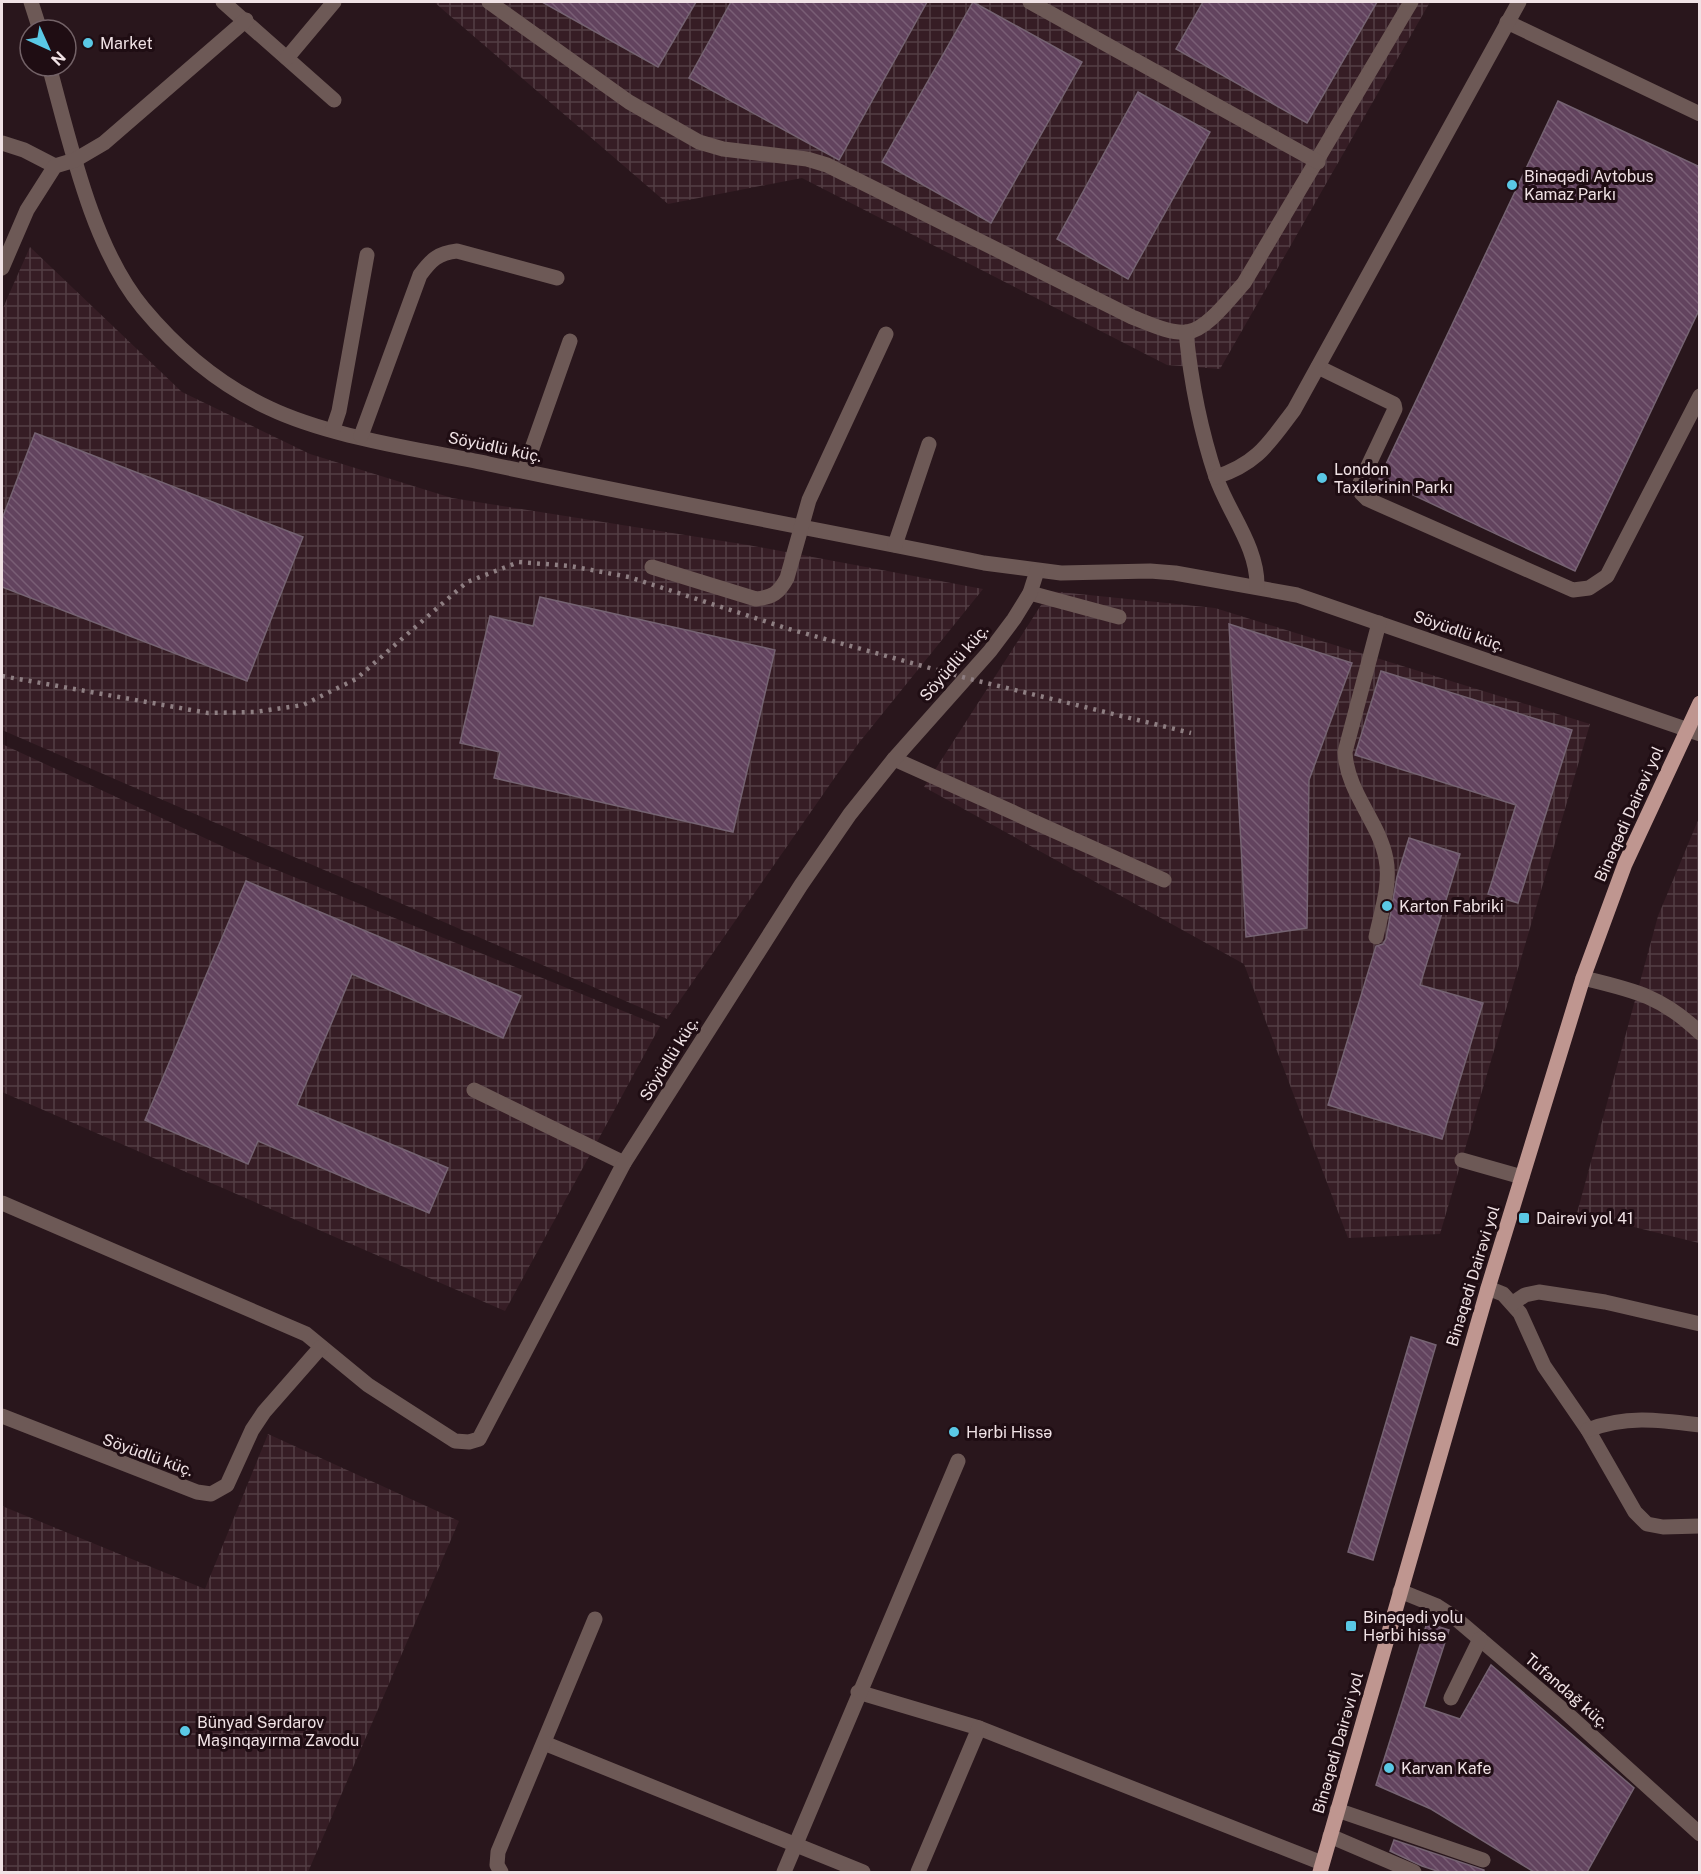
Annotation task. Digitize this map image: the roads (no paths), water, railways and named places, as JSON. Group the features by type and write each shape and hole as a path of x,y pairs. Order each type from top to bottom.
{"main road":[{"name":"Binəqədi Dairəvi yol","path":"1321,1868 1488,1288 1584,978 1625,864 1693,732 1700,703"}],"street":[{"path":"31,2 36,18"},
{"path":"223,2 334,100"},
{"path":"287,58 334,2"},
{"path":"489,2 629,102 699,142 723,149 807,159 827,165 1132,317 1186,333 1214,316 1244,283 1412,2"},
{"path":"1030,2 1318,162"},
{"path":"1216,477 1236,471 1259,455 1294,410 1519,2"},
{"path":"2,268 27,210 55,166 75,160 124,126 246,20"},
{"path":"1507,22 1700,114"},
{"name":"Söyüdlü küç.","path":"52,78 75,160 115,264 142,306 191,358 228,386 270,409 361,436 524,471 801,527 1037,571 1150,571 1297,595 1693,732"},
{"path":"2,143 24,150 55,166"},
{"path":"361,436 420,275 431,260 444,253 457,251 557,278"},
{"path":"333,429 339,411 367,255"},
{"path":"652,567 756,599 772,597 787,578 809,501 886,333"},
{"path":"1186,333 1192,392 1216,477 1256,561 1257,587"},
{"path":"524,471 570,341"},
{"path":"1318,367 1394,404 1395,409 1360,483 1361,493 1368,499 1573,590 1589,588 1607,576 1700,396"},
{"path":"895,545 929,444"},
{"name":"Söyüdlü küç.","path":"2,1203 306,1334 368,1385 454,1441 469,1442 479,1439 624,1163 801,885 850,814 894,759 990,651 1030,593 1037,571"},
{"path":"1030,593 1119,617"},
{"path":"1376,937 1387,885 1386,859 1346,771 1345,752 1379,623"},
{"path":"894,759 1164,880"},
{"path":"1584,978 1636,991 1674,1009 1700,1033"},
{"path":"474,1090 624,1163"},
{"path":"1462,1160 1522,1177"},
{"path":"1488,1288 1503,1294 1513,1303 1544,1366 1588,1430 1635,1512 1647,1524 1663,1527 1700,1526"},
{"path":"1513,1303 1525,1295 1539,1292 1605,1302 1700,1324"},
{"name":"Söyüdlü küç.","path":"2,1416 175,1484 197,1492 211,1494 227,1485 252,1430 264,1412 321,1347"},
{"path":"1588,1430 1625,1419 1648,1419 1700,1425"},
{"path":"784,1872 858,1692 958,1461"},
{"name":"Tufandağ küç.","path":"1400,1591 1437,1606 1480,1639 1562,1709 1700,1834"},
{"path":"501,1872 497,1865 498,1852 595,1619"},
{"path":"1451,1698 1480,1639"},
{"path":"858,1692 980,1728 1321,1868"},
{"path":"918,1872 980,1728"},
{"path":"544,1743 863,1872"},
{"path":"1337,1810 1483,1860"},
{"path":"1330,1836 1414,1872"}],"railway":[{"path":"2,676 208,713 255,712 303,705 356,679 467,582 519,562 570,566 629,577 789,629 966,678 1191,733"}],"place":[{"name":"Market","path":"88,43"},
{"name":"Binəqədi Avtobus Kamaz Parkı","path":"1512,185"},
{"name":"London Taxilərinin Parkı","path":"1322,478"},
{"name":"Karton Fabriki","path":"1387,906"},
{"name":"Dairəvi yol 41","path":"1524,1218"},
{"name":"Hərbi Hissə","path":"954,1432"},
{"name":"Binəqədi yolu Hərbi hissə","path":"1351,1626"},
{"name":"Bünyad Sərdarov Maşınqayırma Zavodu","path":"185,1731"},
{"name":"Karvan Kafe","path":"1389,1768"}]}
